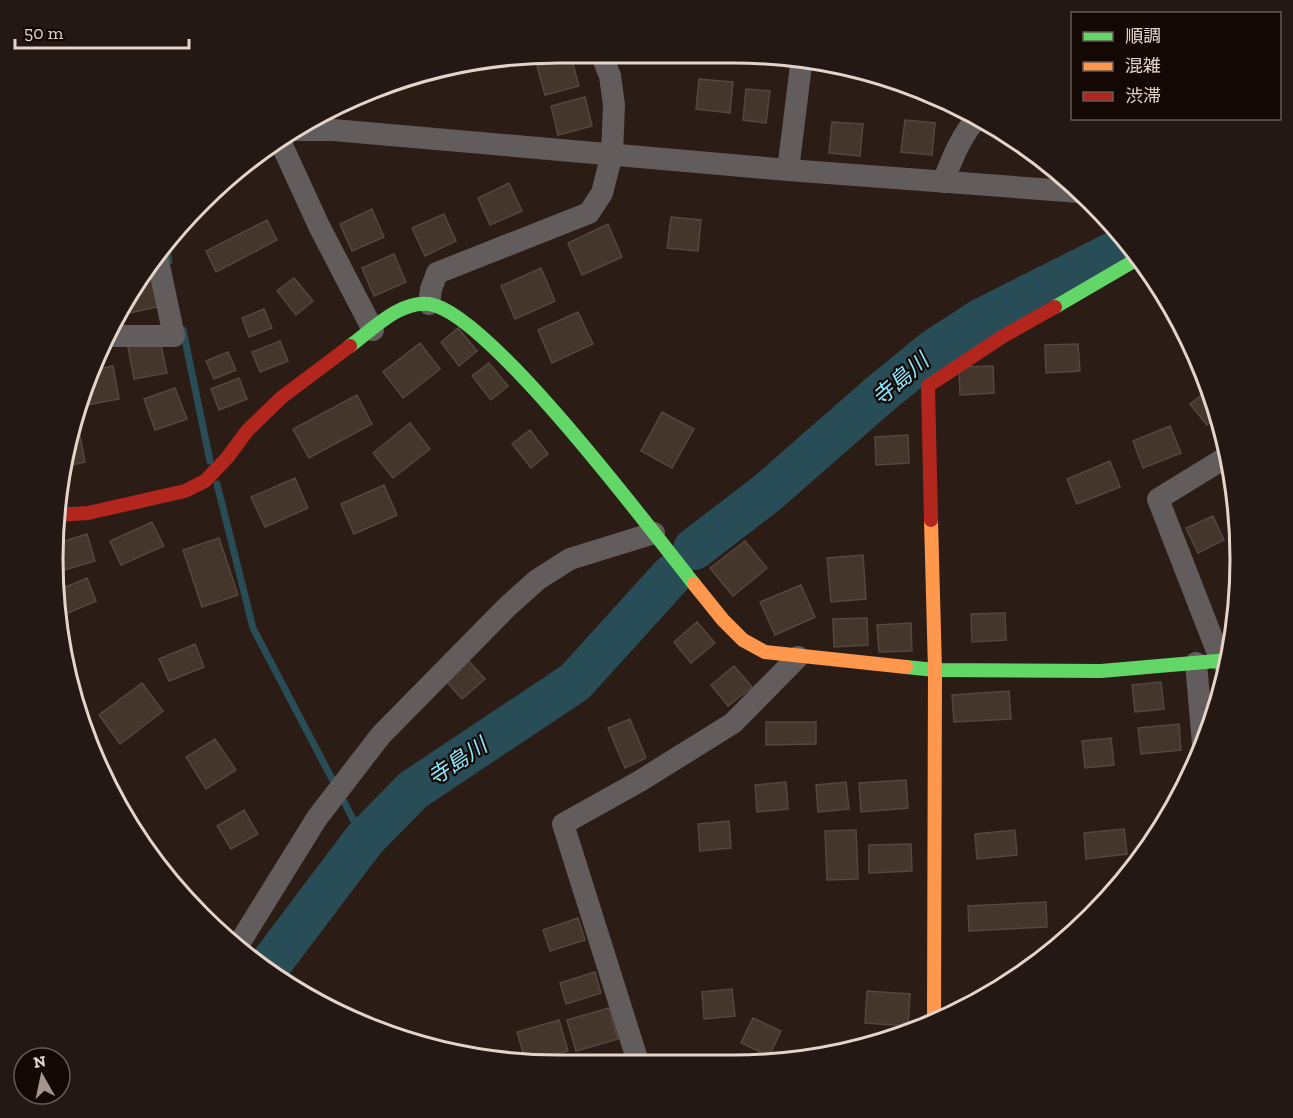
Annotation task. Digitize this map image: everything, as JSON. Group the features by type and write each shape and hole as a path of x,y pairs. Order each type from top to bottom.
{"street":[{"path":"429,304 431,289 437,273 589,213 603,193 612,154 614,105 610,76 605,63"},
{"path":"788,170 801,67"},
{"path":"326,121 612,154 1066,191"},
{"path":"943,182 952,159 972,124"},
{"path":"283,147 319,226 373,330"},
{"path":"934,1013 935,670 928,387 1002,337 1131,262"},
{"path":"116,336 174,336 159,266"},
{"path":"65,514 88,513 185,491 205,481 227,458 247,431 282,397 394,314 411,306 429,304 451,312 493,346 566,425 723,620 742,640 765,652 935,670 1101,671 1219,661"},
{"path":"1220,461 1158,499 1221,650"},
{"path":"241,940 317,818 381,735 507,607 537,580 570,559 654,533"},
{"path":"636,1055 563,824 640,781 733,723 798,657"},
{"path":"1197,663 1202,724"}],"building":[{"path":"573,63 579,86 545,95 537,66"},
{"path":"699,79 733,82 730,113 696,109"},
{"path":"746,89 770,91 766,123 743,120"},
{"path":"585,97 592,126 558,135 551,106"},
{"path":"905,120 935,123 932,155 901,152"},
{"path":"832,122 863,124 860,156 829,153"},
{"path":"509,183 522,211 490,225 478,198"},
{"path":"372,209 384,237 352,251 340,224"},
{"path":"444,214 456,241 425,256 412,228"},
{"path":"671,217 701,220 698,251 667,248"},
{"path":"267,220 277,240 216,272 206,251"},
{"path":"608,224 622,257 582,275 568,243"},
{"path":"394,254 406,282 374,296 362,268"},
{"path":"541,268 555,301 515,319 501,286"},
{"path":"153,274 161,306 128,314"},
{"path":"294,278 313,301 296,315 277,291"},
{"path":"264,309 272,328 249,337 242,318"},
{"path":"578,312 593,344 552,363 538,330"},
{"path":"458,328 477,351 459,366 441,342"},
{"path":"160,340 167,373 134,379 128,347"},
{"path":"280,341 288,361 260,372 252,352"},
{"path":"420,343 440,369 403,398 383,372"},
{"path":"1078,344 1080,371 1046,373 1045,345"},
{"path":"228,352 236,370 214,379 206,361"},
{"path":"489,363 508,386 491,400 472,376"},
{"path":"113,366 119,399 88,405 89,400 101,368"},
{"path":"993,366 994,393 960,395 959,367"},
{"path":"239,378 247,399 219,410 211,389"},
{"path":"175,388 187,419 155,430 144,399"},
{"path":"357,395 372,424 309,458 293,429"},
{"path":"1202,395 1210,422 1207,425 1190,404"},
{"path":"662,412 694,429 672,468 641,451"},
{"path":"410,423 430,449 393,478 373,453"},
{"path":"1170,426 1181,453 1143,468 1133,441"},
{"path":"530,430 548,454 531,468 512,444"},
{"path":"80,433 85,462 72,465"},
{"path":"908,435 909,463 876,465 875,437"},
{"path":"1110,461 1120,487 1077,504 1067,479"},
{"path":"295,478 308,508 265,527 251,497"},
{"path":"384,485 397,515 354,534 341,504"},
{"path":"1213,516 1224,540 1198,553 1186,528"},
{"path":"152,522 164,546 121,565 110,541"},
{"path":"87,534 95,561 63,570 64,541"},
{"path":"219,538 238,595 202,607 183,550"},
{"path":"745,541 767,568 733,596 710,568"},
{"path":"863,555 866,599 831,602 827,558"},
{"path":"87,578 96,601 66,614 64,588"},
{"path":"801,585 815,617 775,635 760,602"},
{"path":"1005,613 1006,640 972,642 971,614"},
{"path":"867,618 868,645 834,647 833,619"},
{"path":"697,622 715,643 691,663 674,642"},
{"path":"911,623 912,651 879,652 877,625"},
{"path":"195,644 204,667 169,681 159,659"},
{"path":"467,659 485,679 462,699 444,679"},
{"path":"734,666 752,687 728,706 711,685"},
{"path":"1161,682 1164,709 1135,712 1132,685"},
{"path":"142,683 163,711 120,744 99,715"},
{"path":"1009,691 1011,719 954,722 952,695"},
{"path":"630,719 646,758 625,768 608,728"},
{"path":"766,722 816,722 816,744 766,745"},
{"path":"1179,724 1181,750 1141,754 1138,728"},
{"path":"1111,738 1114,765 1085,768 1082,741"},
{"path":"215,739 236,770 206,789 186,757"},
{"path":"906,780 908,808 861,812 859,783"},
{"path":"786,782 788,809 757,812 755,785"},
{"path":"846,782 849,809 818,812 816,785"},
{"path":"244,810 258,834 231,849 217,826"},
{"path":"729,821 731,848 700,851 698,824"},
{"path":"1124,829 1127,854 1086,859 1084,833"},
{"path":"856,830 858,879 827,880 825,831"},
{"path":"1015,830 1017,855 977,859 975,834"},
{"path":"911,844 912,871 869,873 869,845"},
{"path":"1046,902 1047,927 969,931 968,906"},
{"path":"578,918 585,940 550,951 543,930"},
{"path":"595,972 601,993 566,1004 560,983"},
{"path":"732,989 735,1016 704,1019 702,992"},
{"path":"867,991 910,994 908,1023 902,1026 865,1023"},
{"path":"609,1008 618,1039 576,1051 567,1020"},
{"path":"753,1018 781,1031 770,1054 765,1054 741,1043"},
{"path":"559,1020 568,1051 553,1055 524,1054 517,1032"}],"waterway":[{"name":"寺島川","path":"694,549 767,493 934,350 980,320 1121,249"},
{"path":"168,254 169,261"},
{"path":"183,330 210,461"},
{"path":"217,484 253,628 364,840"},
{"name":"寺島川","path":"271,963 364,840 413,790 575,682 672,575"}],"traffic: fast":[{"path":"1055,307 1132,262"},
{"path":"350,346 397,311 418,304 429,304 456,316 489,344 568,427 694,584"},
{"path":"906,667 935,670 1101,671 1219,661"}],"traffic: slow":[{"path":"931,520 935,670 934,1013"},
{"path":"694,584 723,620 743,640 765,652 906,667"}],"traffic: jam":[{"path":"931,520 928,386 1002,337 1055,307"},
{"path":"65,514 88,513 185,491 205,481 227,458 247,431 282,397 350,346"}]}
